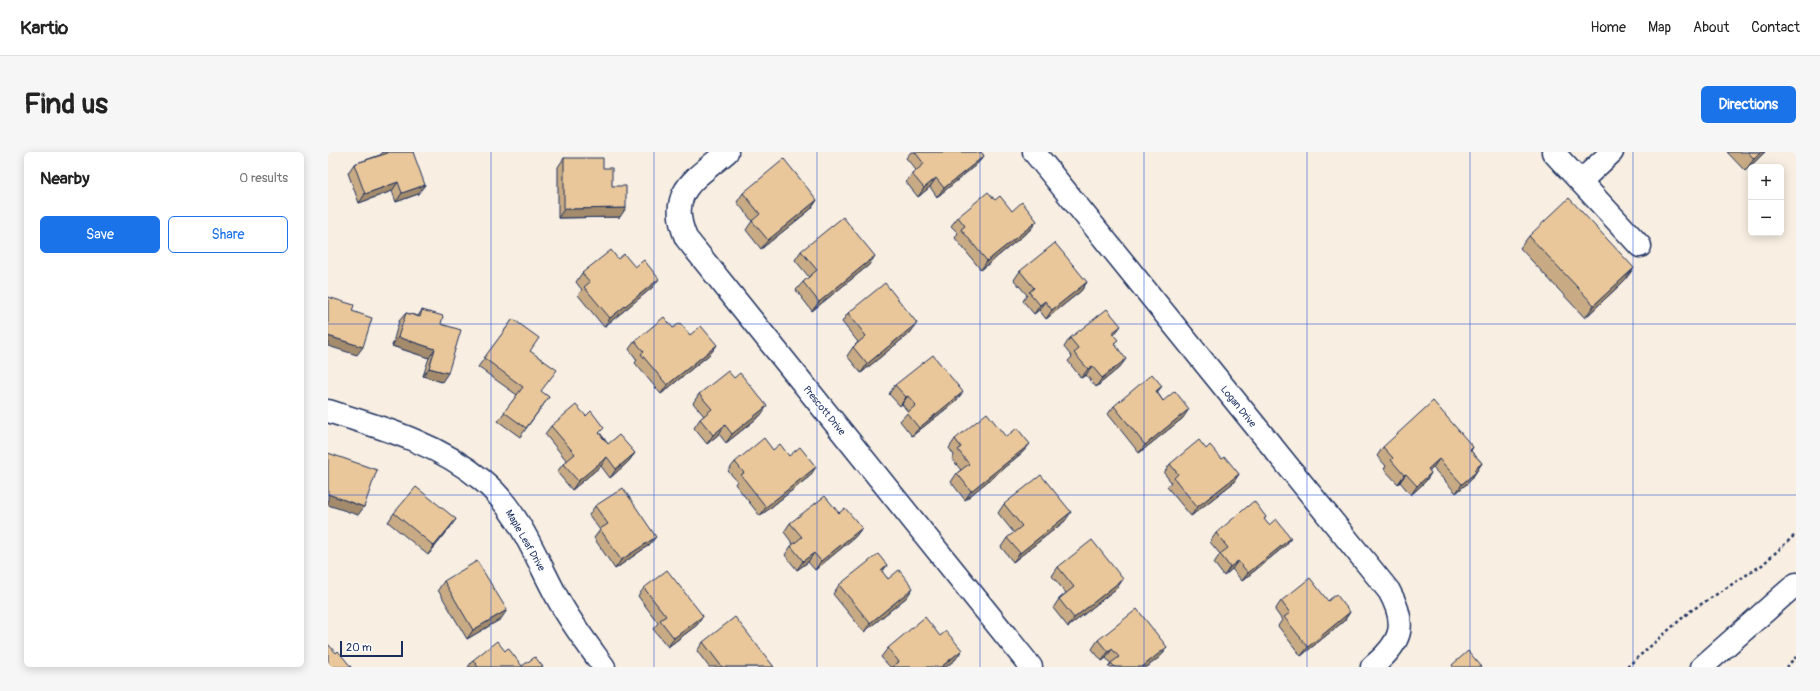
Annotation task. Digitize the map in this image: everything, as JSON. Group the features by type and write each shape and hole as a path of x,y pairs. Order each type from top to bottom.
{"street":[{"name":"Prescott Drive","path":"727,152 689,183 681,196 679,209 680,225 686,238 1031,667"},
{"name":"Logan Drive","path":"1034,152 1362,560 1389,591 1398,608 1399,632 1392,647 1372,667"},
{"path":"1553,152 1640,246"},
{"path":"1581,181 1612,152"},
{"name":"Maple Leaf Drive","path":"328,411 412,438 452,459 483,481 502,500 514,518 562,606 604,667"},
{"path":"1702,667 1796,584"}],"path":[{"path":"1627,667 1689,612 1762,565 1796,534"},
{"path":"1786,667 1796,657"}],"building":[{"path":"388,152 413,152 425,185 402,193 398,182 365,194 354,164"},
{"path":"915,152 981,152 984,156 944,188 936,178 924,188 912,174 924,164"},
{"path":"1748,152 1761,152 1754,159"},
{"path":"564,158 603,158 603,168 612,168 612,186 626,186 626,208 564,209"},
{"path":"784,159 817,200 768,240 752,221 760,214 743,193"},
{"path":"988,192 995,200 1000,196 1012,211 1022,202 1037,221 987,261 961,229 965,226 958,217"},
{"path":"1569,198 1634,268 1594,305 1529,236"},
{"path":"843,217 875,256 819,302 803,282 817,270 801,251"},
{"path":"1055,243 1087,282 1052,310 1045,301 1040,305 1029,292 1034,288 1020,271"},
{"path":"611,250 618,259 624,254 635,267 644,260 659,279 610,318 584,287 590,282 582,273"},
{"path":"885,283 917,323 867,364 853,347 866,336 848,313"},
{"path":"328,297 354,305 352,311 372,318 363,347 328,336"},
{"path":"1107,309 1121,326 1112,333 1118,340 1114,343 1126,359 1102,378 1092,366 1088,369 1074,353 1079,349 1070,338"},
{"path":"422,310 443,316 441,324 461,330 448,373 429,368 435,349 398,337 406,313 420,317"},
{"path":"664,317 673,328 680,323 690,335 701,326 717,345 667,385 641,354 644,352 635,341"},
{"path":"513,319 539,338 530,351 557,370 541,391 549,397 526,428 504,412 523,387 484,358"},
{"path":"933,355 963,392 919,428 907,413 916,405 895,385"},
{"path":"728,371 734,378 740,373 767,406 732,434 725,425 713,435 700,419 712,409 699,394"},
{"path":"1152,374 1162,386 1156,391 1163,401 1175,391 1189,409 1145,445 1114,406"},
{"path":"1433,401 1473,447 1470,450 1482,463 1474,470 1476,472 1462,484 1439,459 1428,469 1431,473 1417,486 1406,474 1404,475 1391,460 1393,458 1383,447"},
{"path":"576,405 586,416 591,411 604,428 599,433 608,444 619,435 635,453 616,469 607,457 578,481 563,464 575,454 551,426"},
{"path":"987,413 1006,437 1017,428 1030,444 971,491 957,473 969,464 958,450 961,447 955,439"},
{"path":"764,438 773,450 780,444 789,456 800,447 816,467 766,507 741,475 744,473 735,462"},
{"path":"1199,440 1206,449 1210,445 1222,459 1225,457 1239,474 1197,507 1174,478 1178,474 1170,464"},
{"path":"328,453 377,470 364,507 328,494"},
{"path":"1041,475 1071,512 1020,553 1007,538 1022,526 1004,504"},
{"path":"416,487 456,519 434,546 394,513"},
{"path":"623,488 656,537 621,560 600,529 608,524 595,506"},
{"path":"825,496 839,513 845,508 862,528 821,561 814,553 803,561 791,546 802,537 790,523"},
{"path":"1254,501 1266,517 1264,519 1269,525 1276,519 1291,538 1248,573 1238,561 1230,567 1220,554 1228,548 1216,533"},
{"path":"1092,540 1123,579 1074,618 1059,599 1074,587 1058,567"},
{"path":"878,554 887,565 881,570 888,579 899,570 913,588 870,623 839,585"},
{"path":"477,561 507,610 473,630 444,581"},
{"path":"667,570 703,616 674,638 660,620 666,616 644,588"},
{"path":"1310,578 1328,601 1336,594 1350,612 1308,647 1284,617 1290,613 1281,601"},
{"path":"1137,609 1167,647 1142,667 1115,667 1111,663 1119,657 1112,649 1108,652 1098,640"},
{"path":"735,617 774,667 722,667 703,642"},
{"path":"925,617 940,636 946,631 962,650 941,667 892,667 899,662 888,648"},
{"path":"497,641 505,651 508,648 522,666 535,657 543,667 478,667 473,660"},
{"path":"328,644 336,653 338,651 351,667 328,667"},
{"path":"1468,651 1482,667 1453,667 1452,665"}]}
